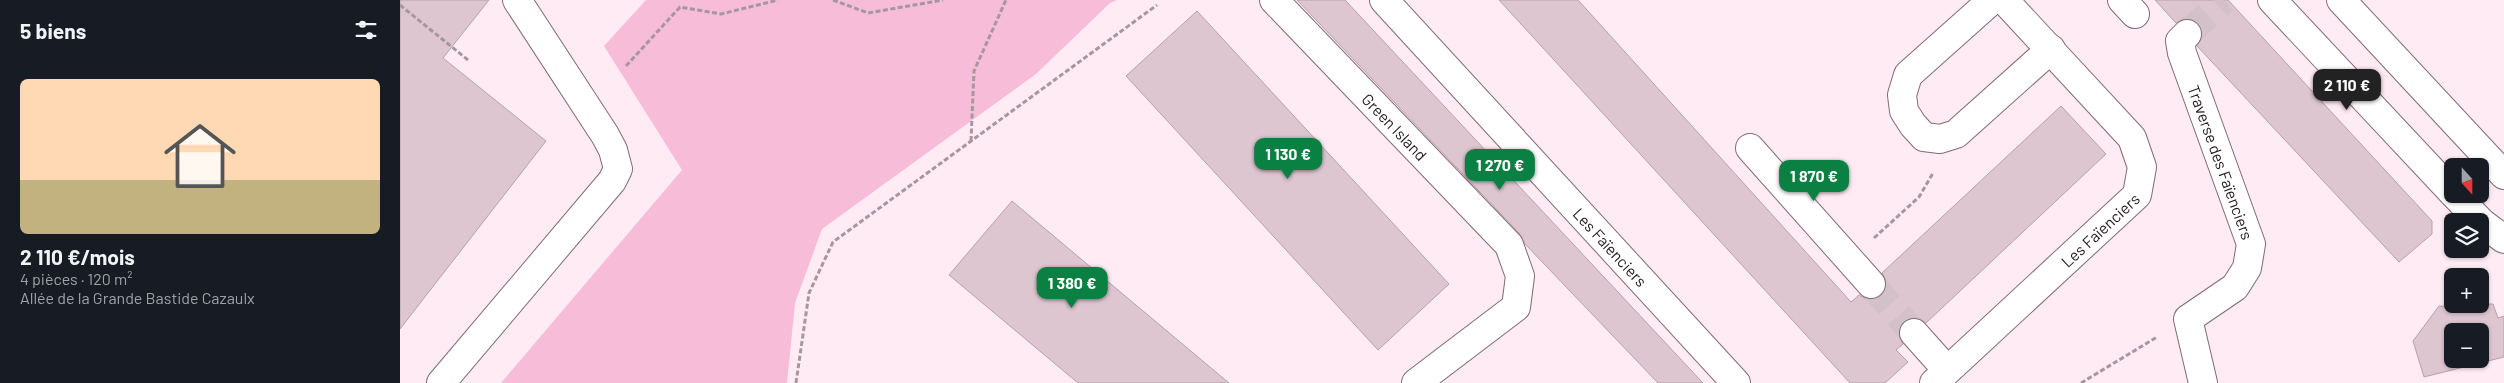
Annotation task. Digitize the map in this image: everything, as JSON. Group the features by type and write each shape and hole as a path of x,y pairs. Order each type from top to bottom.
{"street":[{"path":"440,383 612,181 618,169 613,150 605,135 517,0"},
{"name":"Green Island","path":"1274,0 1509,245 1520,276 1516,307 1416,383"},
{"name":"Les Faïenciers","path":"1384,0 1736,383"},
{"path":"1992,0 1908,76 1902,95 1904,111 1924,137 1940,139 1956,134 2051,49"},
{"name":"Les Faïenciers","path":"1914,333 1940,376 2137,195 2142,168 2132,138 2004,0"},
{"path":"2272,0 2444,183"},
{"path":"2341,0 2504,175"},
{"name":"Traverse des Faïenciers","path":"2187,34 2180,42 2182,53 2251,244 2247,268 2234,287 2188,319"},
{"path":"1750,148 1871,284"},
{"path":"2463,203 2482,223 2504,239"},
{"path":"2188,319 2202,383"}],"path":[{"path":"626,66 680,6 721,14 778,0"},
{"path":"833,0 868,13 943,0"},
{"path":"971,141 974,71 1006,0"},
{"path":"400,5 468,60"},
{"path":"796,383 809,293 833,242 1157,5"},
{"path":"1896,219 1920,197"},
{"path":"2081,383 2188,319"}],"shaded area":[{"path":"646,0 1117,0 1110,3 1036,74 822,229 795,303 787,383 501,383 682,170 604,46"}],"building":[{"path":"400,0 489,0 443,58 546,141 400,329"},
{"path":"1297,0 1345,0 1703,383 1658,383 1525,244 1520,234"},
{"path":"1499,0 1578,0 1851,302 1859,295 1866,299 1874,299 1882,295 1886,288 1886,281 1882,273 2061,106 2106,154 1926,323 1919,318 1911,318 1903,322 1899,328 1899,336 1903,344 1896,350 1908,362 1885,383 1850,383"},
{"path":"2155,0 2228,0 2432,221 2432,234 2399,262 2197,46 2202,38 2202,30 2198,23 2191,19 2183,19 2176,23"},
{"path":"1197,11 1449,284 1378,350 1126,76"},
{"path":"1012,201 1229,383 1078,383 949,275"},
{"path":"2489,304 2493,304 2498,318 2504,316 2504,357 2489,361 2489,323 2444,323 2444,368 2460,368 2424,377 2413,341 2439,306 2444,306 2444,313 2489,313"}],"tunnel":[{"path":"2187,34 2224,0"},
{"path":"1871,284 1914,333"}]}
